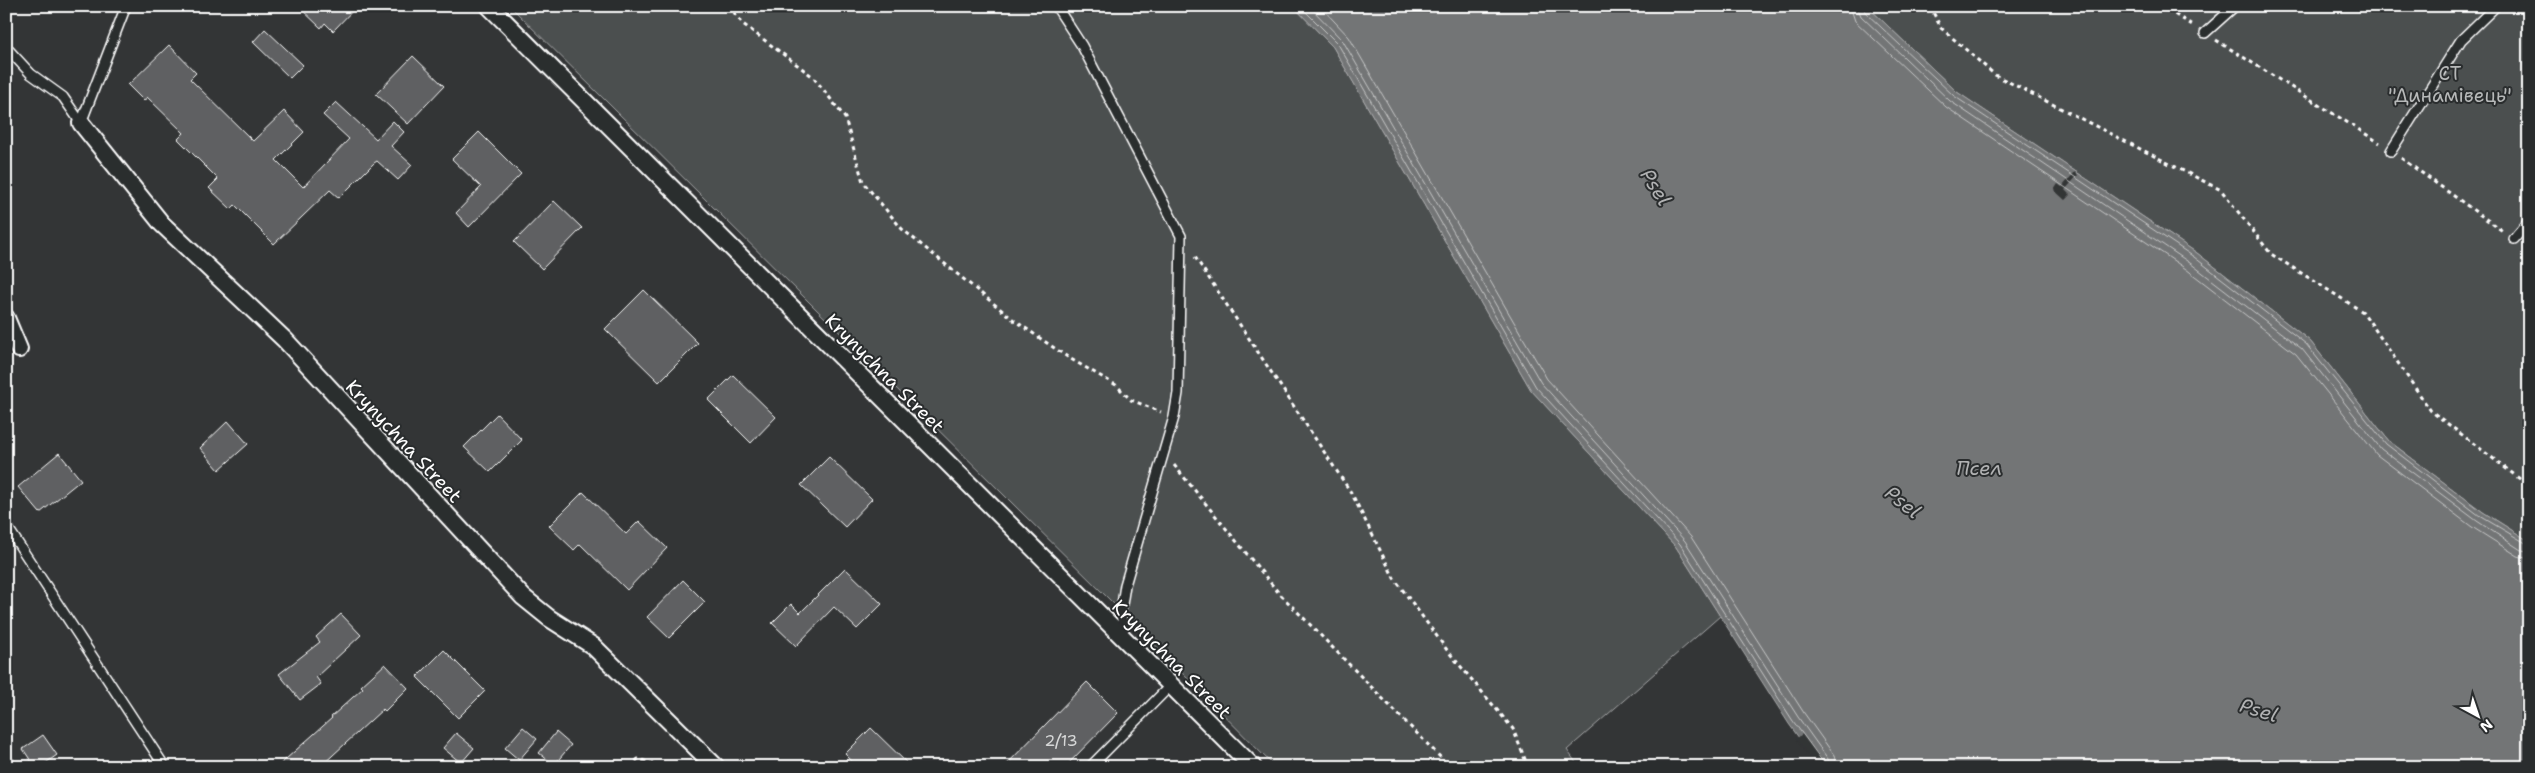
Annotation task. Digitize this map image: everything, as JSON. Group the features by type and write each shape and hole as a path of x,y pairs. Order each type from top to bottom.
{"street":[{"name":"Krynychna Street","path":"489,6 1124,641 1253,767"},
{"name":"Krynychna Street","path":"81,123 162,224 285,340 524,597 549,618 593,646 716,767"},
{"path":"6,318 19,349"}],"lane":[{"path":"81,123 126,6"},
{"path":"1056,6 1082,46 1181,236 1178,393 1174,416 1125,585 1121,611 1124,641"},
{"path":"2205,33 2235,6"},
{"path":"2391,151 2461,40 2496,6"},
{"path":"6,47 31,74 63,97 81,123"},
{"path":"2514,239 2529,220"},
{"path":"6,525 165,767"},
{"path":"1090,767 1170,686"}],"path":[{"path":"729,6 743,24 812,76 823,89 845,118 864,182 902,230 1015,321 1069,358 1116,385 1131,400 1174,416"},
{"path":"1930,6 1941,28 1995,75 2221,190 2271,254 2363,312 2431,411 2529,486"},
{"path":"2162,6 2391,151 2514,239"},
{"path":"1181,236 1352,494 1394,578 1448,650 1513,729 1528,767"},
{"path":"1163,450 1278,592 1450,767"},
{"path":"630,767 638,759 662,767"}],"green space":[{"path":"510,6 1293,6 1333,47 1531,390 1676,547 1720,616 1567,750 1579,767 1275,767 1110,600"},
{"name":"СТ \"Динамівець\"","path":"1867,6 2529,6 2529,541 2483,512 2389,441 2310,341 2197,253 1957,92"}],"water":[{"name":"Псел","path":"1293,6 1867,6 1957,92 2197,253 2310,341 2389,441 2483,512 2529,541 2529,767 1820,767 1789,724 1676,547 1531,390 1333,47"}],"pier":[{"path":"2075,172 2078,175 2065,190 2070,195 2065,200 2054,190 2058,184 2062,187"},
{"path":"1802,734 1828,767 1817,767 1796,739"}],"building":[{"path":"298,6 357,6 333,31 325,23 321,28"},
{"path":"265,29 303,65 290,78 253,42"},
{"path":"169,45 196,73 190,79 253,141 284,111 304,132 276,160 303,187 349,139 323,115 336,102 376,139 393,121 404,132 391,146 412,165 398,180 377,161 339,198 330,190 274,244 235,205 231,209 209,188 218,179 178,139 184,133 147,97 144,101 128,85"},
{"path":"413,56 444,86 408,124 376,94"},
{"path":"479,132 521,174 469,227 456,213 481,187 452,159"},
{"path":"554,201 582,228 542,269 514,242"},
{"path":"644,290 698,343 659,382 605,329"},
{"path":"733,375 776,417 751,443 708,400"},
{"path":"497,414 522,440 490,472 464,447"},
{"path":"228,421 248,444 219,470 200,448"},
{"path":"59,453 81,480 40,513 18,487"},
{"path":"829,457 872,499 845,527 801,485"},
{"path":"583,492 626,534 639,521 667,548 627,590 580,544 574,550 549,526"},
{"path":"845,568 882,604 857,629 834,607 796,646 772,623 791,604 800,613"},
{"path":"683,580 705,602 669,638 647,617"},
{"path":"341,614 361,635 316,677 321,684 300,700 279,674 320,642 316,637"},
{"path":"444,650 485,691 458,718 417,677"},
{"path":"385,664 408,688 385,711 383,709 320,767 277,767 332,718 363,688 361,686"},
{"path":"1087,682 1118,713 1065,767 1004,767"},
{"path":"523,727 537,739 519,760 505,748"},
{"path":"871,728 911,767 858,767 845,754"},
{"path":"556,732 571,745 554,765 539,753"},
{"path":"456,733 474,748 461,763 443,748"},
{"path":"43,735 57,755 40,767 35,767 23,749"}],"water label":[{"name":"Psel","path":"1656,187"},
{"name":"Psel","path":"1903,502"},
{"name":"Psel","path":"2259,710"}]}
